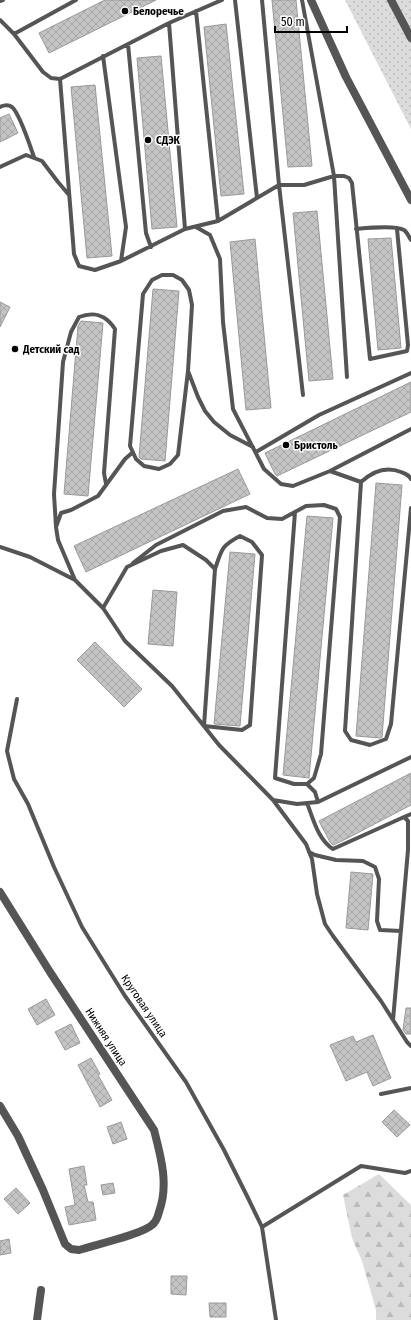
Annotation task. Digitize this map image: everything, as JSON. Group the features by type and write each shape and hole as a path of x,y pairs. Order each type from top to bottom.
{"street":[{"path":"312,0 346,77 411,200"},
{"path":"391,0 411,38"},
{"name":"Нижняя улица","path":"0,892 50,972 154,1130 160,1152 164,1179 162,1205 152,1225 141,1231 79,1250 70,1249 65,1244 43,1190 18,1136 0,1106"},
{"path":"37,1320 41,1290"}],"lane":[{"path":"14,34 76,0"},
{"path":"0,20 14,34 43,72 51,78 60,79 169,23 219,0"},
{"path":"235,0 257,198"},
{"path":"262,0 279,185 302,395"},
{"path":"302,0 334,176 347,377"},
{"path":"196,11 218,221"},
{"path":"169,23 185,229"},
{"path":"128,44 146,233 151,247"},
{"path":"103,56 126,227 121,261"},
{"path":"60,79 74,254 78,266 95,270 121,261 185,229 218,221 279,185 304,185 334,176 344,176 349,178 352,183 370,359 407,351 397,229"},
{"path":"0,107 10,106 14,108 34,157"},
{"path":"0,167 26,155 34,157 42,161 70,195"},
{"path":"196,226 210,235 220,259 223,322 233,409 254,447 264,469 280,484 293,486 330,471 411,429"},
{"path":"356,229 376,228 403,230 411,240"},
{"path":"162,275 173,275 182,280 189,290 192,305 188,371 178,455 170,464 159,469 144,466 136,459 130,446 143,294 152,280 162,275"},
{"path":"75,580 58,540 54,494 63,362 70,332 79,317 87,314 99,315 110,321 115,329 104,473 106,484"},
{"path":"188,371 204,411 214,422 230,435 254,447"},
{"path":"256,452 319,415 411,374"},
{"path":"56,527 61,513 71,510 98,496 125,459 133,452"},
{"path":"411,479 409,475 394,469 379,470 368,475 361,482 345,731 352,740 370,745 386,739 392,724 411,508"},
{"path":"330,471 361,482"},
{"path":"103,608 127,567 156,545 223,511 246,507 267,518 282,519 306,506 324,505 336,509 340,518 321,754 314,778 307,784 294,784 275,778 295,512"},
{"path":"240,536 252,542 262,555 250,724 242,730 204,726 215,569 220,553 226,543 240,536"},
{"path":"127,567 161,551 183,545 206,560 215,569"},
{"path":"0,547 30,556 75,580 103,608 125,640 172,686 219,745 273,800 306,844 312,859 317,894 325,924 411,1046"},
{"name":"Круговая улица","path":"17,700 7,751 14,779 28,804 54,867 82,927 125,996 186,1082 224,1150 262,1227 276,1320"},
{"path":"273,800 297,804 318,802 411,757"},
{"path":"307,784 315,792 318,802"},
{"path":"307,803 320,836 327,846 333,849 411,814"},
{"path":"393,1020 408,850 409,821 404,817"},
{"path":"309,852 336,860 363,862 375,867 379,879 377,921 380,930 401,931"},
{"path":"404,1038 411,1039"},
{"path":"381,1094 411,1088"},
{"path":"262,1227 360,1166 405,1173 411,1171"}],"green space":[{"path":"345,0 411,0 411,129"},
{"path":"379,1174 411,1205 411,1320 376,1320 376,1310 362,1261 352,1238 343,1195"}],"building":[{"path":"105,0 156,0 49,53 39,33"},
{"path":"272,0 296,0 312,166 288,167"},
{"path":"226,24 244,194 221,196 204,27"},
{"path":"161,56 177,227 152,229 137,58"},
{"path":"95,85 112,256 87,258 71,87"},
{"path":"9,114 18,133 0,142 0,118"},
{"path":"317,211 333,379 309,381 293,213"},
{"path":"391,238 401,348 378,350 368,239"},
{"path":"255,239 271,408 246,410 230,242"},
{"path":"153,289 179,291 165,461 141,459 139,457"},
{"path":"0,302 10,307 0,327"},
{"path":"81,321 103,323 88,496 64,494 78,326"},
{"path":"411,382 411,412 277,476 275,474 265,453"},
{"path":"238,469 250,494 86,572 74,546"},
{"path":"376,483 402,485 382,737 380,738 356,736"},
{"path":"307,516 333,518 309,778 283,775"},
{"path":"230,552 255,554 240,726 214,724"},
{"path":"153,590 177,592 173,646 148,644"},
{"path":"95,642 142,689 124,707 77,660"},
{"path":"411,773 411,805 340,842 333,845 330,842 319,821"},
{"path":"351,872 373,874 368,930 346,928"},
{"path":"46,999 55,1015 37,1025 28,1009"},
{"path":"406,1008 411,1008 411,1034 406,1034 403,1030"},
{"path":"71,1024 80,1043 65,1050 55,1032"},
{"path":"373,1035 391,1078 373,1086 367,1072 346,1081 330,1045 353,1036 356,1042"},
{"path":"91,1058 100,1074 98,1075 112,1100 100,1107 78,1065"},
{"path":"394,1110 410,1125 397,1137 382,1122"},
{"path":"121,1122 127,1139 113,1144 107,1127"},
{"path":"84,1166 87,1185 84,1185 88,1202 93,1202 96,1220 69,1225 65,1207 75,1205 69,1169"},
{"path":"113,1183 115,1193 103,1195 101,1185"},
{"path":"16,1188 30,1203 18,1214 4,1199"},
{"path":"9,1239 11,1253 0,1255 0,1241"},
{"path":"171,1276 187,1276 186,1295 171,1294"},
{"path":"209,1303 226,1303 226,1317 210,1317"}],"place":[{"name":"Белоречье","path":"125,11"},
{"name":"СДЭК","path":"148,140"},
{"name":"Детский сад","path":"15,349"},
{"name":"Бристоль","path":"286,445"}]}
